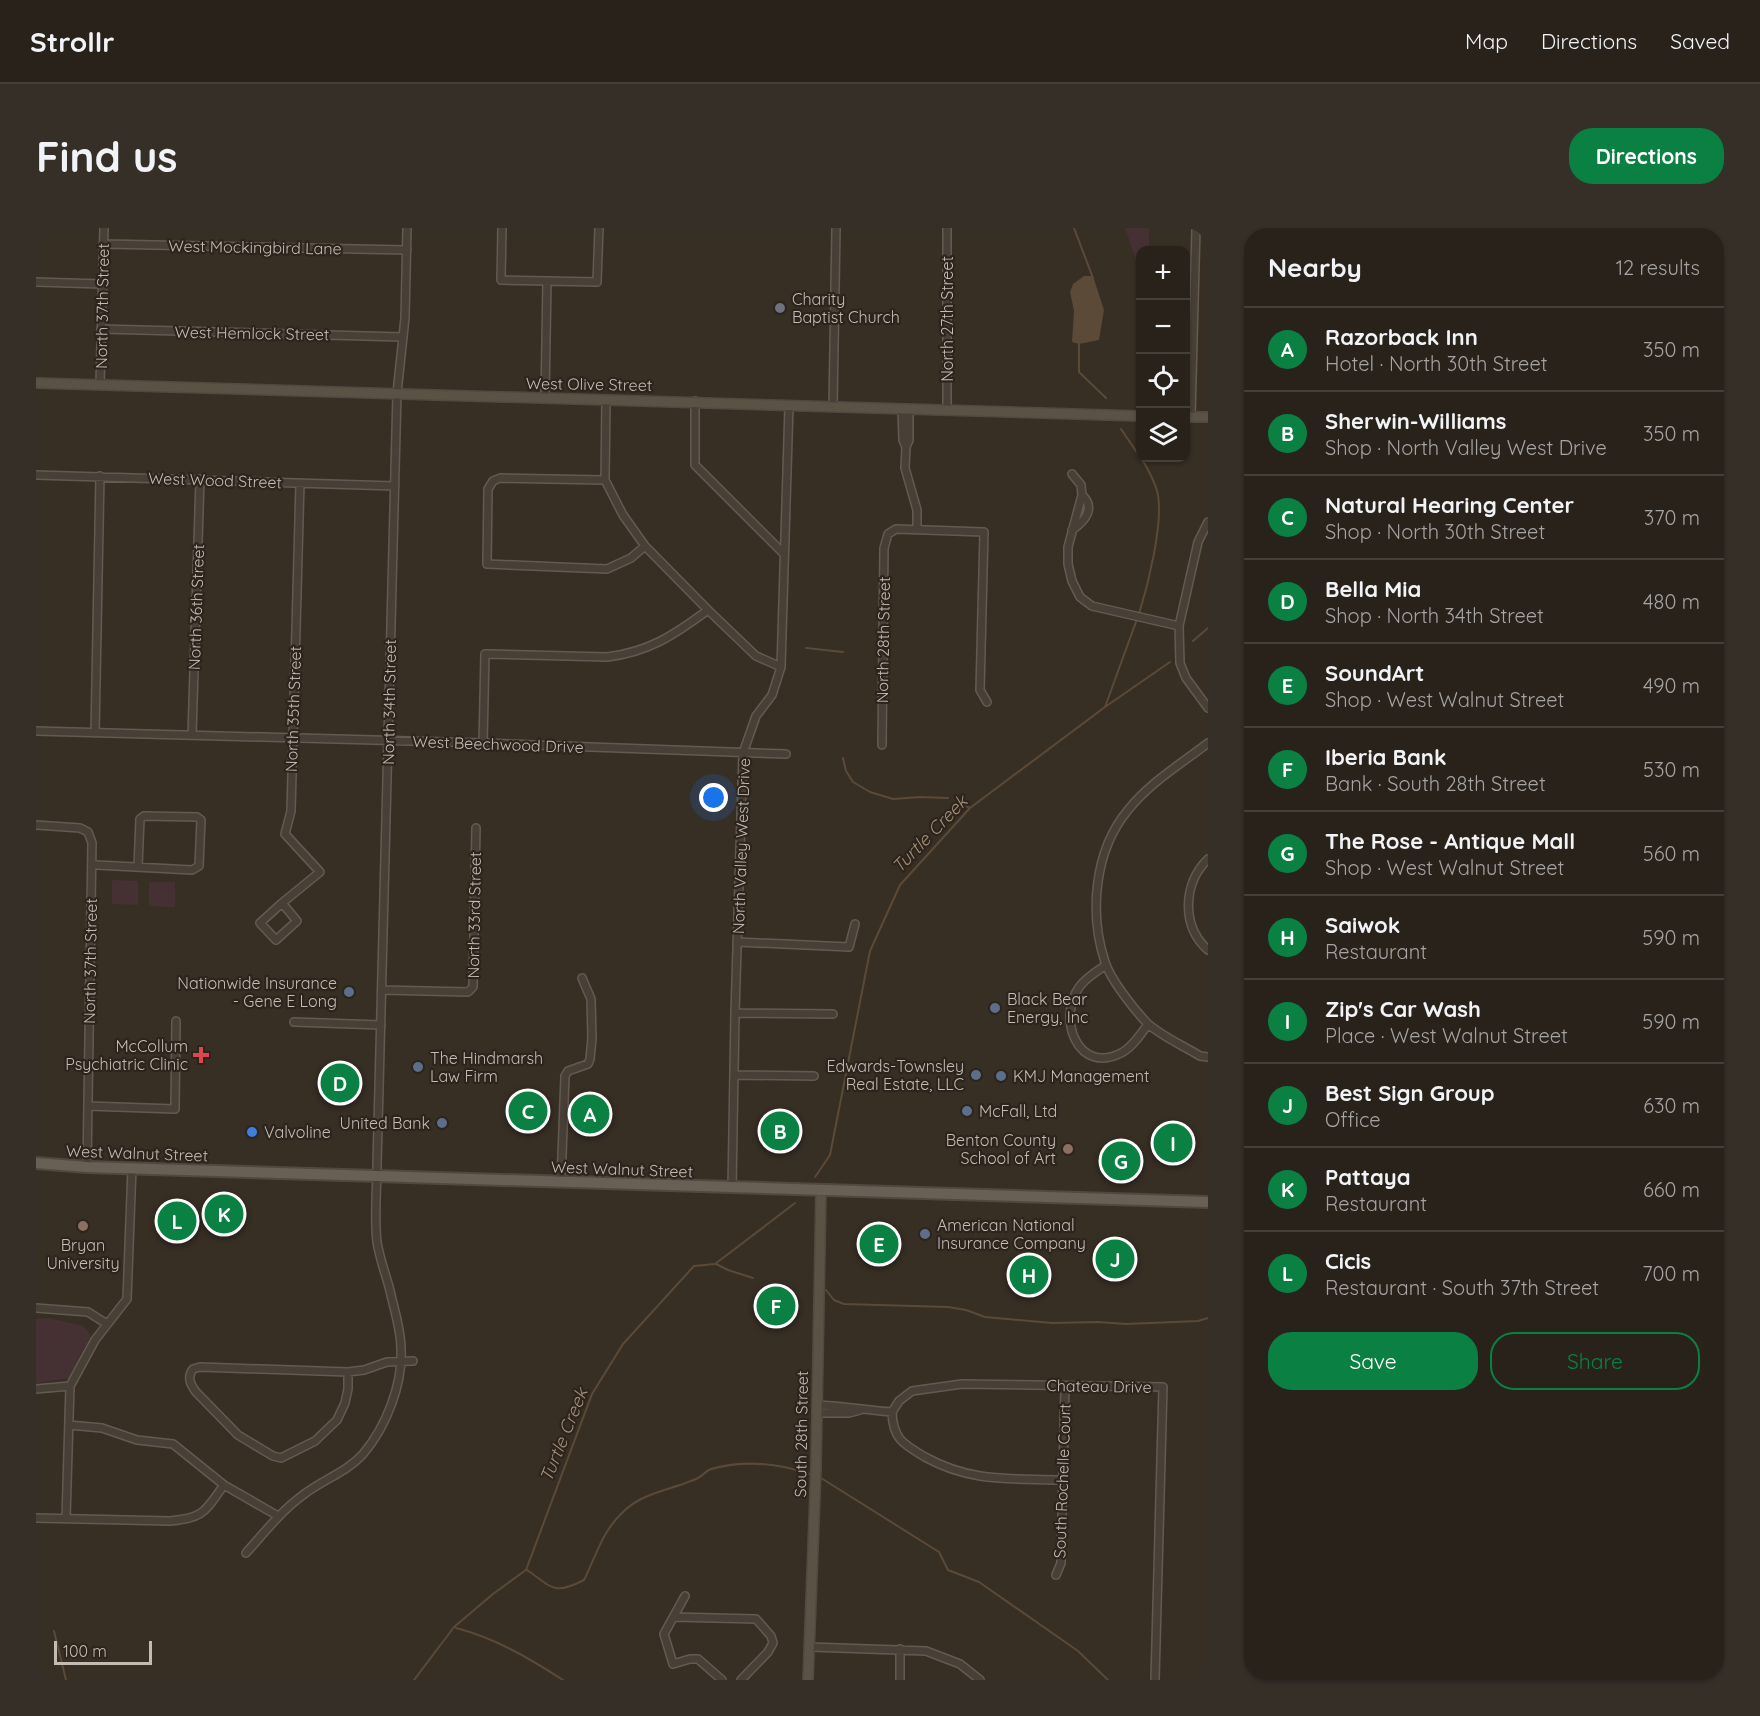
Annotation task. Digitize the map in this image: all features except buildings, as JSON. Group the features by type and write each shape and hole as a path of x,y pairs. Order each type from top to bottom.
{"main road":[{"name":"West Olive Street","path":"36,383 1136,416"},
{"path":"1190,417 1208,417"},
{"name":"West Walnut Street","path":"36,1163 87,1167 1208,1202"},
{"name":"South 28th Street","path":"808,1680 817,1409 821,1190"}],"street":[{"name":"North 37th Street","path":"100,384 104,228"},
{"name":"North 34th Street","path":"246,1553 278,1516 304,1494 346,1468 372,1443 393,1401 401,1360 401,1347 391,1293 381,1267 377,1239 377,1176 394,486 397,393 405,318 407,228"},
{"path":"502,228 501,280 547,282 597,282 599,228"},
{"path":"833,407 836,228"},
{"name":"North 27th Street","path":"946,410 947,228"},
{"path":"1188,408 1196,228"},
{"name":"West Mockingbird Lane","path":"103,244 406,250"},
{"path":"36,282 102,285"},
{"path":"545,398 547,282"},
{"name":"West Hemlock Street","path":"101,329 402,337"},
{"path":"606,399 605,480 623,515 645,546 708,610 756,656 781,667"},
{"path":"695,401 695,465 784,554"},
{"name":"North Valley West Drive","path":"732,1188 743,753 756,716 772,695 781,667 789,406"},
{"path":"906,409 903,440 906,447 905,468 916,510 916,528 984,532 980,690 987,702"},
{"path":"1072,474 1081,486 1082,495 1068,547 1068,564 1072,581 1080,597 1092,606 1179,626"},
{"name":"West Wood Street","path":"36,475 394,486"},
{"path":"95,733 100,476"},
{"path":"605,480 500,478 493,481 488,489 487,564 607,569 631,558 645,546"},
{"name":"North 36th Street","path":"192,735 200,479"},
{"name":"North 35th Street","path":"282,903 297,921 276,940 260,923 282,903 320,872 285,834 291,811 300,483"},
{"path":"1072,530 1086,519 1089,512 1087,499 1082,495"},
{"path":"1208,522 1198,542 1179,626 1180,663 1186,678 1208,708"},
{"name":"North 28th Street","path":"882,745 885,548 888,534 896,529 916,528"},
{"path":"483,743 485,654 607,657 625,655 646,649 675,635 708,610"},
{"name":"West Beechwood Drive","path":"36,731 786,754"},
{"path":"1208,743 1141,795 1126,811 1115,830 1100,871 1097,894 1097,918 1106,964 1127,999 1148,1024 1200,1056 1208,1057"},
{"path":"92,864 138,867 192,870 199,866 201,820 197,817 144,816 140,819 138,867"},
{"name":"North 37th Street","path":"36,825 80,828 88,832 92,843 87,1167"},
{"name":"North 33rd Street","path":"382,990 468,992 473,987 476,828"},
{"path":"1208,859 1198,870 1191,886 1188,913 1195,934 1208,950"},
{"path":"737,942 849,946 855,924"},
{"path":"1106,964 1080,985 1073,999 1070,1025 1072,1037 1078,1046 1089,1055 1101,1057 1113,1055 1124,1051 1132,1044 1148,1024"},
{"path":"561,1182 565,1076 568,1071 588,1064 591,1050 591,999 582,978"},
{"path":"735,1013 833,1014"},
{"path":"88,1106 175,1109 176,1021"},
{"path":"294,1022 381,1024"},
{"path":"734,1075 814,1076"},
{"path":"66,1518 70,1386 95,1340 127,1299 132,1168"},
{"path":"36,1308 88,1312 107,1324"},
{"path":"348,1372 345,1403 336,1420 315,1441 281,1458 273,1456 238,1435 196,1392 191,1386 189,1377 193,1369 200,1367 348,1372 364,1370 387,1362 413,1360"},
{"name":"Chateau Drive","path":"892,1412 899,1401 912,1391 940,1387 986,1384 1163,1387 1155,1680"},
{"path":"36,1389 70,1386"},
{"name":"South Rochelle Court","path":"1056,1575 1061,1563 1065,1386"},
{"path":"817,1409 849,1413 860,1410 892,1412 892,1424 899,1440 906,1446 945,1467 982,1478 1062,1480"},
{"path":"69,1425 102,1428 137,1440 173,1444 224,1485 278,1516"},
{"path":"36,1518 171,1521 191,1519 203,1513 224,1485"},
{"path":"685,1596 664,1634 673,1665 690,1659 698,1659 722,1680"},
{"path":"674,1617 756,1619 771,1636 773,1643 772,1647 741,1680"},
{"path":"810,1647 926,1651 960,1664 980,1680"},
{"path":"900,1650 900,1680"}],"shaded area":[{"path":"1125,228 1149,228 1149,246 1136,246 1136,260"},
{"path":"1084,276 1093,276 1104,310 1099,340 1079,344 1072,342 1074,311 1070,292 1073,284"},
{"path":"112,880 138,881 138,905 112,904"},
{"path":"149,882 175,882 175,907 149,906"},
{"path":"49,1318 83,1326 91,1335 69,1378 36,1383 36,1319"}],"waterway":[{"path":"1074,228 1093,278"},
{"path":"1079,343 1079,372 1106,398"},
{"path":"1121,429 1136,451"},
{"path":"1139,614 1154,555 1159,508 1155,486 1143,462"},
{"path":"1105,707 1137,619"},
{"name":"Turtle Creek","path":"1193,641 1208,628"},
{"path":"806,648 843,652"},
{"name":"Turtle Creek","path":"815,1177 830,1155 870,951 900,885 970,808 1105,707 1170,662"},
{"path":"843,758 846,771 853,782 870,792 893,799 948,798"},
{"path":"957,801 970,808"},
{"name":"Turtle Creek","path":"414,1680 454,1627 526,1570 592,1394 623,1344 694,1266 715,1264 795,1203"},
{"path":"716,1264 753,1278"},
{"path":"826,1290 834,1300 844,1304 948,1307 966,1310 985,1317 1052,1323 1126,1324 1198,1321 1208,1318"},
{"path":"527,1570 553,1587 566,1588 584,1580 604,1536 628,1507 651,1495 698,1478 711,1469 736,1464 761,1464 786,1467 810,1474"},
{"path":"821,1478 939,1552 948,1570 979,1582 1078,1651 1108,1680"},
{"path":"456,1628 484,1637 511,1650 563,1680"},
{"path":"54,1631 66,1680"}],"place":[{"name":"Charity Baptist Church","path":"780,308"},
{"name":"Nationwide Insurance - Gene E Long","path":"349,992"},
{"name":"Black Bear Energy, Inc","path":"995,1008"},
{"name":"McCollum Psychiatric Clinic","path":"201,1055"},
{"name":"The Hindmarsh Law Firm","path":"418,1067"},
{"name":"Edwards-Townsley Real Estate, LLC","path":"976,1075"},
{"name":"KMJ Management","path":"1001,1076"},
{"name":"Bella Mia","path":"340,1083"},
{"name":"Natural Hearing Center","path":"528,1111"},
{"name":"McFall, Ltd","path":"967,1111"},
{"name":"Razorback Inn","path":"590,1114"},
{"name":"United Bank","path":"442,1123"},
{"name":"Sherwin-Williams","path":"780,1131"},
{"name":"Valvoline","path":"252,1132"},
{"name":"Zip's Car Wash","path":"1173,1143"},
{"name":"Benton County School of Art","path":"1068,1149"},
{"name":"The Rose - Antique Mall","path":"1121,1161"},
{"name":"Pattaya","path":"224,1214"},
{"name":"Cicis","path":"177,1221"},
{"name":"Bryan University","path":"83,1226"},
{"name":"American National Insurance Company","path":"925,1234"},
{"name":"SoundArt","path":"879,1244"},
{"name":"Best Sign Group","path":"1115,1259"},
{"name":"Saiwok","path":"1029,1275"},
{"name":"Iberia Bank","path":"776,1306"}]}
